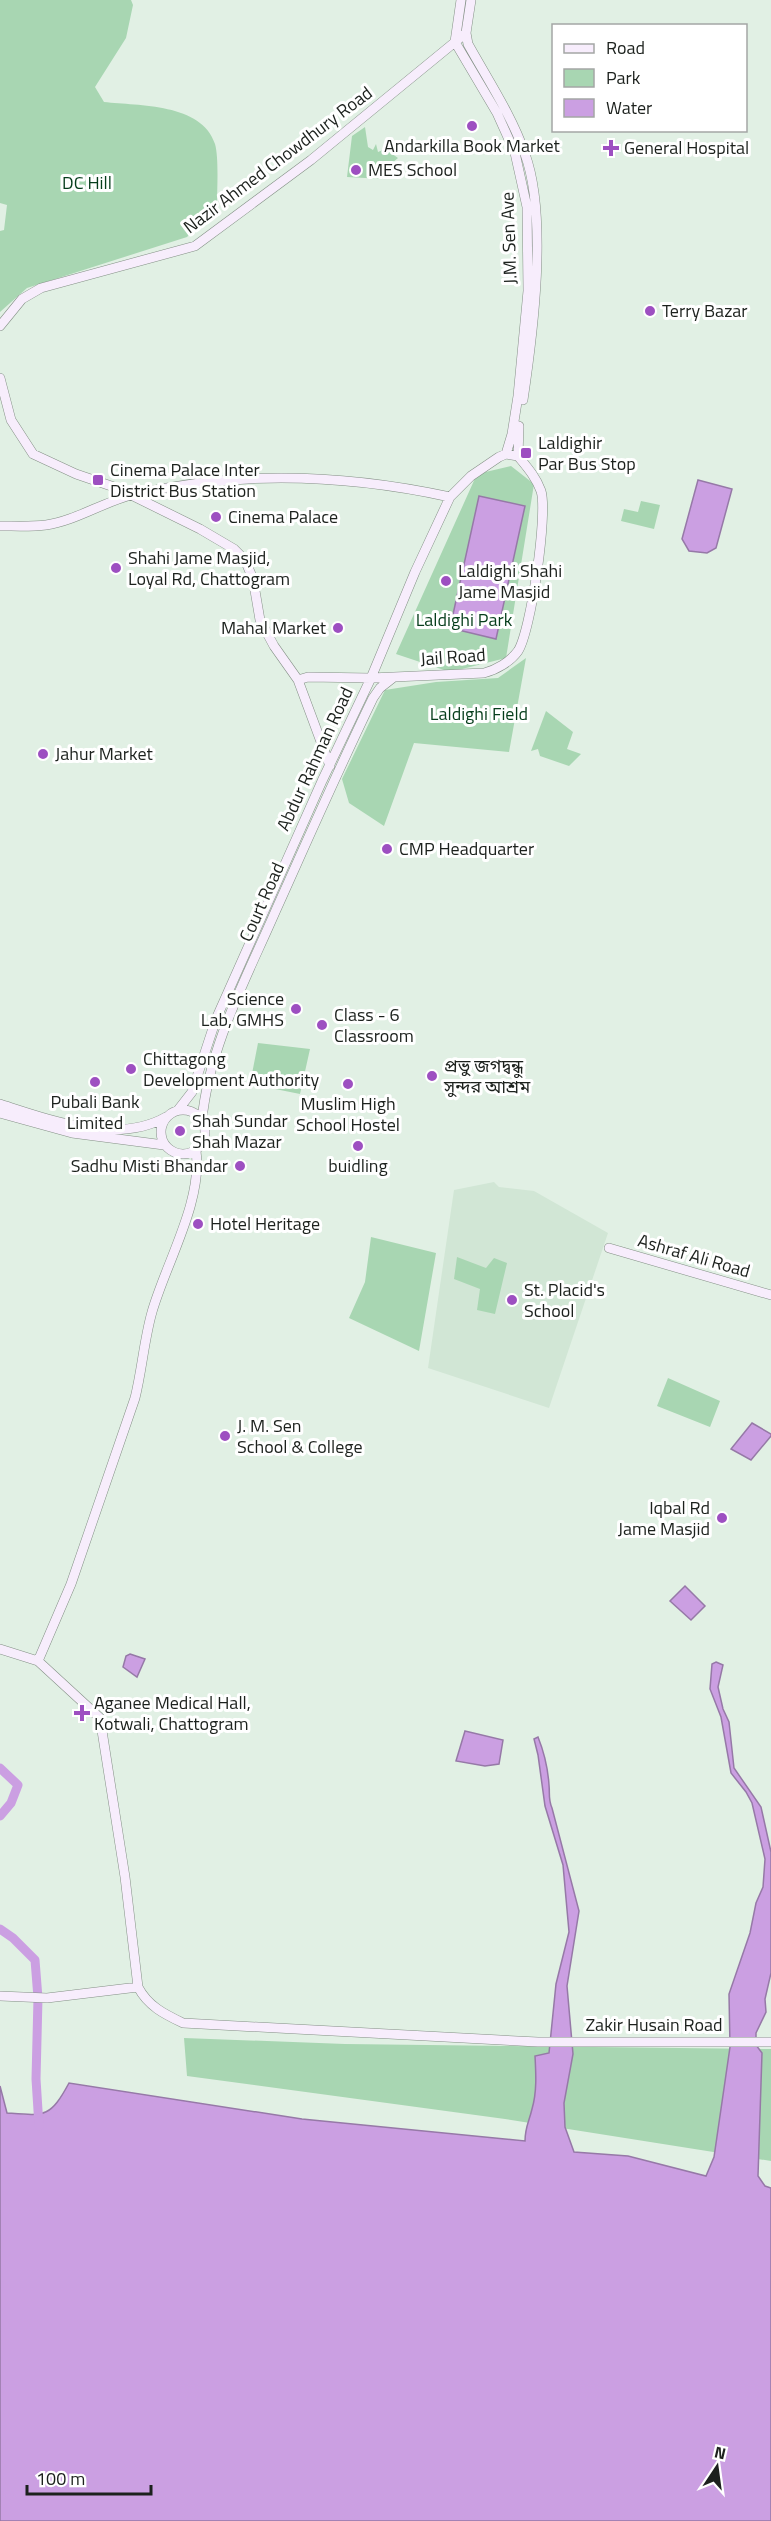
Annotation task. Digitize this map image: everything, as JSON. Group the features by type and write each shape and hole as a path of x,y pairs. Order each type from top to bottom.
{"main road":[{"path":"455,42 461,0"},
{"path":"466,33 471,0"},
{"name":"Nazir Ahmed Chowdhury Road","path":"0,326 22,299 41,288 195,246 311,160 466,33"},
{"name":"J.M. Sen Ave","path":"466,33 468,44 513,126 525,153 534,190 536,237 534,304 518,434 518,456"},
{"name":"J.M. Sen Ave","path":"455,42 497,113 515,153 524,183 527,207 528,291 518,396 512,434 506,454"},
{"path":"0,378 11,420 33,454 130,495 225,542 245,560 253,579 263,627 298,680 330,766"},
{"path":"506,454 518,456"},
{"name":"Abdur Rahman Road","path":"178,1110 192,1092 216,1019 371,678 415,572 450,496 471,476 506,454"},
{"name":"Jail Road","path":"298,680 308,677 371,678 484,673 495,670 519,650 534,599 543,500 532,473 518,456"},
{"path":"0,526 46,525 130,495 254,477 320,477 381,483 450,496"},
{"name":"Court Road","path":"202,1120 204,1102 222,1036 250,970 334,778 363,718 380,688 394,677"},
{"path":"0,1104 80,1126 110,1129 141,1128 178,1110 187,1110 202,1120 206,1134 196,1150 183,1155 169,1150 164,1145 161,1127 166,1117"},
{"path":"0,1113 72,1133 164,1145"},
{"path":"38,1661 71,1584 135,1398 142,1372 151,1316 193,1197 198,1167 196,1150"},
{"name":"Ashraf Ali Road","path":"609,1248 771,1295"},
{"path":"0,1649 38,1661 100,1718 125,1877 138,1987 47,1998 0,1996"},
{"name":"Zakir Husain Road","path":"138,1987 144,1998 161,2013 183,2023 538,2042 771,2042"}],"shaded area":[{"name":"St. Placid's School","path":"494,1182 499,1187 534,1191 608,1233 549,1408 428,1368 454,1190"}],"green space":[{"name":"DC Hill","path":"0,0 131,0 133,5 126,38 95,87 104,102 168,109 197,121 208,131 215,144 218,174 217,205 187,237 27,288 0,312 0,231 4,230 7,205 0,203"},
{"path":"365,127 368,147 373,150 376,144 378,152 385,149 398,158 385,169 383,179 347,177 352,136"},
{"name":"Laldighi Park","path":"511,466 534,484 506,658 450,672 396,654 477,474"},
{"path":"641,501 660,505 654,529 621,521 624,509 638,512"},
{"name":"Laldighi Field","path":"526,658 509,752 414,743 384,826 349,803 342,779 385,690 436,682 498,678"},
{"path":"546,711 573,732 567,749 581,754 569,766 540,756 538,749 531,751"},
{"path":"258,1043 310,1049 300,1094 250,1084"},
{"path":"371,1237 436,1253 419,1351 349,1318 365,1282"},
{"path":"457,1257 486,1268 494,1258 507,1263 495,1314 477,1310 480,1289 454,1279"},
{"path":"668,1378 720,1401 710,1427 657,1406"},
{"path":"184,2038 345,2044 771,2049 771,2161 505,2119 187,2076"}],"water":[{"path":"698,480 732,489 716,548 707,553 689,551 682,539"},
{"path":"479,496 525,506 496,639 450,628"},
{"path":"752,1423 771,1436 751,1460 731,1449"},
{"path":"685,1586 705,1606 691,1620 670,1601"},
{"path":"130,1654 145,1659 137,1677 123,1667 126,1656"},
{"path":"716,1662 723,1665 718,1687 723,1709 729,1722 734,1768 761,1807 771,1852 771,1973 765,1999 766,2012 756,2033 756,2045 762,2053 758,2176 765,2186 771,2188 771,2521 0,2521 0,2086 7,2113 38,2114 45,2112 57,2103 69,2083 302,2119 525,2141 526,2128 535,2096 535,2056 549,2053 556,1984 569,1932 563,1865 545,1806 534,1739 538,1737 547,1767 550,1802 579,1911 567,1986 573,2054 564,2103 565,2127 574,2152 628,2156 706,2176 714,2157 730,2047 729,1994 750,1933 756,1903 763,1887 765,1859 752,1803 731,1773 721,1717 710,1689 712,1664"},
{"path":"465,1731 503,1740 499,1764 485,1766 456,1761"}],"waterway":[{"path":"0,1768 18,1785 11,1803 0,1816"},
{"path":"0,1929 13,1938 35,1960 38,1998 36,2079 39,2126"}],"place":[{"name":"Andarkilla Book Market","path":"472,126"},
{"name":"General Hospital","path":"611,148"},
{"name":"MES School","path":"356,170"},
{"name":"Terry Bazar","path":"650,311"},
{"name":"Laldighir Par Bus Stop","path":"526,453"},
{"name":"Cinema Palace Inter District Bus Station","path":"98,480"},
{"name":"Cinema Palace","path":"216,517"},
{"name":"Shahi Jame Masjid, Loyal Rd, Chattogram","path":"116,568"},
{"name":"Laldighi Shahi Jame Masjid","path":"446,581"},
{"name":"Mahal Market","path":"338,628"},
{"name":"Jahur Market","path":"43,754"},
{"name":"CMP Headquarter","path":"387,849"},
{"name":"Science Lab, GMHS","path":"296,1009"},
{"name":"Class - 6 Classroom","path":"322,1025"},
{"name":"Chittagong Development Authority","path":"131,1069"},
{"name":"প্রভু জগদ্বন্ধু সুন্দর আশ্রম","path":"432,1076"},
{"name":"Pubali Bank Limited","path":"95,1082"},
{"name":"Muslim High School Hostel","path":"348,1084"},
{"name":"Shah Sundar Shah Mazar","path":"180,1131"},
{"name":"buidling","path":"358,1146"},
{"name":"Sadhu Misti Bhandar","path":"240,1166"},
{"name":"Hotel Heritage","path":"198,1224"},
{"name":"St. Placid's School","path":"512,1300"},
{"name":"J. M. Sen School & College","path":"225,1436"},
{"name":"Iqbal Rd Jame Masjid","path":"722,1518"},
{"name":"Aganee Medical Hall, Kotwali, Chattogram","path":"82,1713"}]}
